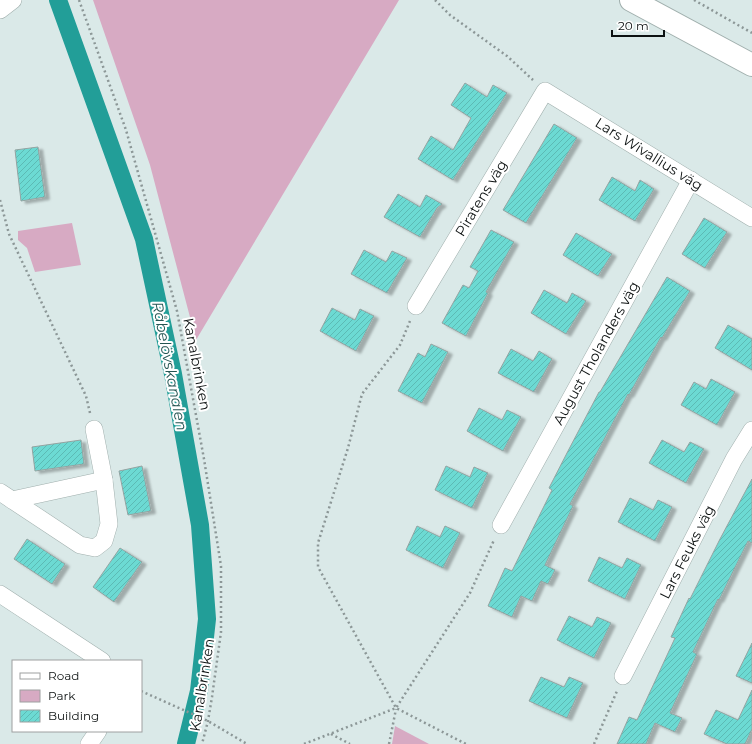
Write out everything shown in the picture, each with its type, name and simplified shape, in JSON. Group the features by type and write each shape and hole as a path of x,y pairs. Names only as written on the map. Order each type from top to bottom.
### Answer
{"street":[{"path":"0,10 14,0"},
{"path":"631,0 752,65"},
{"name":"Lars Wivallius väg","path":"545,91 752,218"},
{"name":"Piratens väg","path":"416,306 545,91"},
{"name":"August Tholanders väg","path":"501,525 691,180"},
{"path":"6,496 80,546 95,548 104,541 109,524 104,480 94,429"},
{"name":"Lars Feuks väg","path":"623,676 734,459 752,430"},
{"path":"6,496 104,480"},
{"path":"0,594 100,660"},
{"path":"89,744 97,732"}],"path":[{"name":"Kanalbrinken","path":"79,0 126,130 177,311 204,459 221,566 220,632 208,721 202,744"},
{"path":"435,0 450,15 507,56 545,91"},
{"path":"694,0 752,33"},
{"path":"0,200 9,234 86,396 94,429"},
{"path":"416,306 400,346 362,394 348,448 318,543 318,567 396,708 466,744"},
{"path":"389,744 396,708 470,593 501,525"},
{"path":"594,744 623,676"},
{"path":"142,691 208,721 247,744"},
{"path":"304,744 396,708"},
{"path":"331,733 350,744"}],"green space":[{"path":"93,0 399,0 196,340 150,165"},
{"path":"72,223 81,265 35,272 27,248 18,240 18,231"},
{"path":"395,726 429,744 392,744"}],"building":[{"path":"465,83 487,97 493,85 507,93 453,180 418,159 431,136 453,150 471,118 451,105"},
{"path":"554,124 577,138 526,223 503,210"},
{"path":"38,147 45,197 21,201 15,150"},
{"path":"612,177 635,191 640,180 654,189 635,221 599,200"},
{"path":"398,194 420,207 426,195 442,204 437,208 420,237 384,217"},
{"path":"704,218 727,232 705,268 682,254"},
{"path":"491,230 514,242 486,292 488,293 466,336 442,323 463,285 469,288 478,271 470,267"},
{"path":"576,233 612,254 598,276 563,255"},
{"path":"364,250 386,262 392,251 407,258 387,293 351,274"},
{"path":"667,277 690,291 662,338 661,337 629,395 628,394 570,504 573,506 545,565 555,570 548,584 541,581 532,601 521,596 512,617 488,606 505,568 512,571 552,490 549,488 599,392"},
{"path":"544,290 567,303 572,293 586,301 566,334 531,313"},
{"path":"332,308 355,320 360,309 374,316 356,351 320,331"},
{"path":"728,325 752,339 752,370 715,348"},
{"path":"431,344 448,352 422,403 398,391 418,353 425,357"},
{"path":"511,349 533,361 539,351 552,359 534,392 498,373"},
{"path":"711,379 735,392 717,425 681,405 694,382 706,389"},
{"path":"479,408 502,420 507,410 521,417 503,451 467,431"},
{"path":"81,440 84,464 35,471 32,447"},
{"path":"662,440 684,452 690,442 704,449 686,483 649,463"},
{"path":"142,466 151,511 128,515 119,471"},
{"path":"446,466 470,477 474,467 488,473 472,508 435,490"},
{"path":"752,479 752,543 748,541 693,652 697,654 670,713 682,718 675,732 655,723 646,744 617,744 629,717 637,720 675,638 671,637 689,598 690,599"},
{"path":"630,498 653,510 658,500 672,507 655,541 618,522"},
{"path":"417,526 440,537 445,526 460,533 443,568 406,550"},
{"path":"27,539 65,564 52,584 14,559"},
{"path":"120,548 142,562 114,602 93,587"},
{"path":"599,557 622,568 627,558 641,565 625,599 588,581"},
{"path":"569,616 592,627 597,617 611,623 594,658 557,640"},
{"path":"752,643 752,683 736,676"},
{"path":"541,677 564,687 569,677 583,683 567,718 529,701"},
{"path":"752,690 752,729 745,744 727,744 704,734 716,710 738,720"}],"waterway":[{"name":"Råbelövskanalen","path":"58,0 144,239 173,374 200,525 207,619 199,691 186,744"}]}
